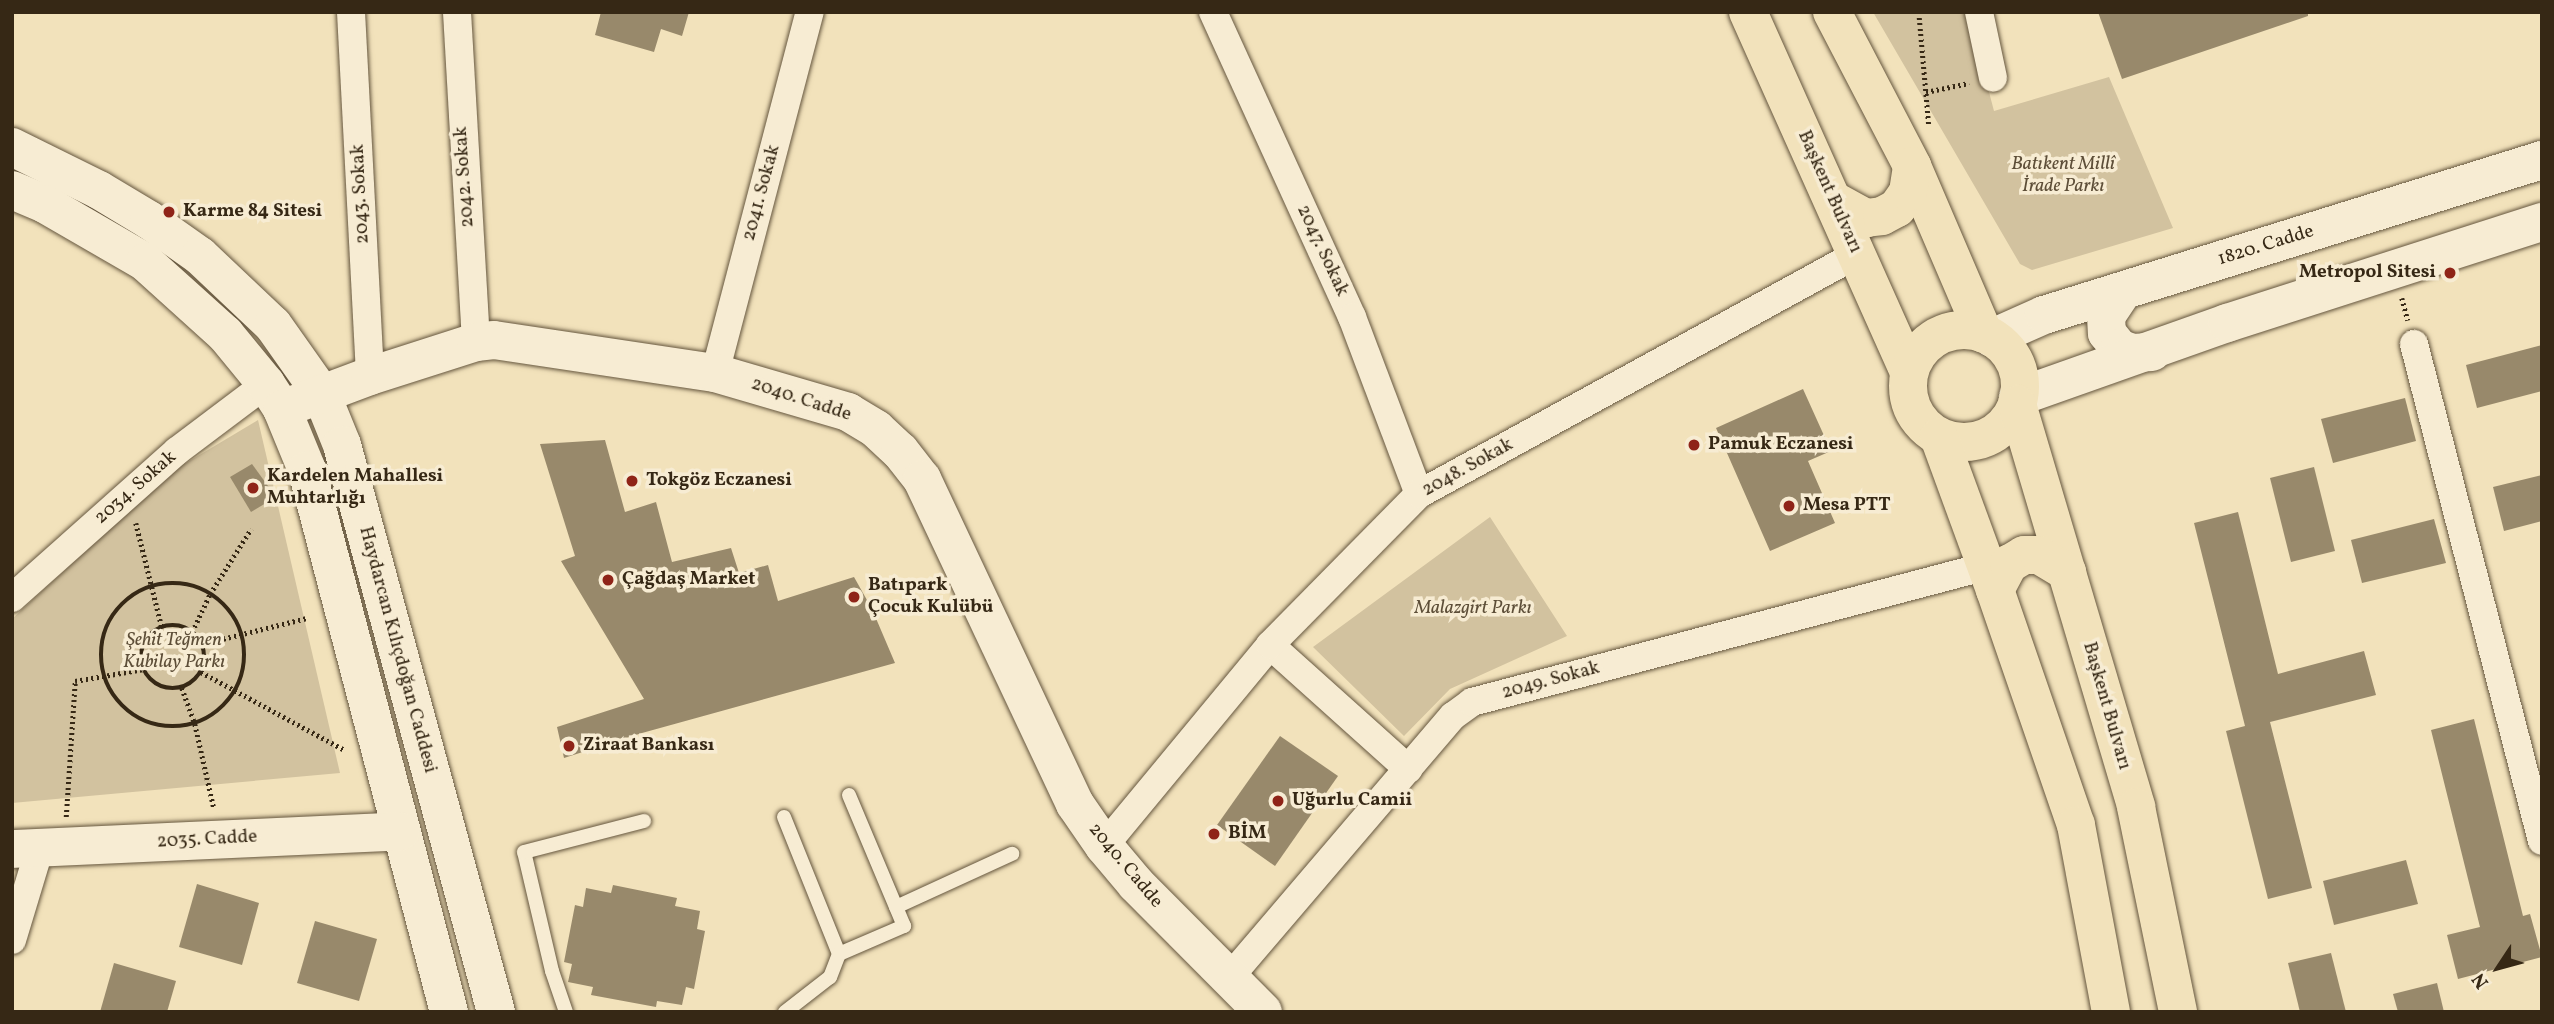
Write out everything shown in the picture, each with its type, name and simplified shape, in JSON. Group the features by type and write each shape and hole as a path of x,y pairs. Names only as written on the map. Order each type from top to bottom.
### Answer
{"main road":[{"name":"Başkent Bulvarı","path":"1748,12 1909,372"},
{"path":"1832,12 1912,166 1988,336"},
{"name":"Haydarcan Kılıçdoğan Caddesi","path":"12,147 99,190 149,220 200,256 273,325 321,393 342,445 496,1012"},
{"name":"1820. Cadde","path":"1988,336 2045,315 2542,160"},
{"path":"1833,200 1866,218 1882,216 1897,208 1908,192 1912,166"},
{"path":"12,190 46,204 145,262 225,334 274,397 307,470 449,1012"},
{"path":"2018,401 2227,323 2542,222"},
{"path":"2123,291 2106,316 2107,333 2119,348 2132,353 2152,352"},
{"path":"1959,330 1988,336 2007,350 2016,366 2020,385 2018,401 2009,421 1985,438 1957,442 1939,437 1923,426 1912,410 1907,391 1909,372 1916,356 1927,343 1942,334 1959,330"},
{"name":"2040. Cadde","path":"274,397 321,393 476,342 513,342 715,373 848,412 876,429 900,451 922,479 1075,804 1104,846 1136,884 1263,1012"},
{"name":"Başkent Bulvarı","path":"2018,401 2136,807 2178,1012"},
{"path":"1939,437 2076,825 2110,1012"},
{"path":"1991,578 2024,555 2039,555 2067,572"},
{"name":"2035. Cadde","path":"38,847 401,831"}],"street":[{"name":"2043. Sokak","path":"351,12 370,376"},
{"name":"2042. Sokak","path":"457,12 476,342"},
{"name":"2041. Sokak","path":"715,373 810,12"},
{"name":"2047. Sokak","path":"1213,12 1352,317 1419,494"},
{"path":"1979,12 1993,78"},
{"name":"2048. Sokak","path":"1104,846 1270,645 1419,494 1857,254"},
{"path":"2414,344 2542,841"},
{"name":"2034. Sokak","path":"12,598 177,451 274,397"},
{"name":"2049. Sokak","path":"1229,978 1453,716 1472,702 1991,578"},
{"path":"1270,645 1408,769"},
{"path":"12,940 38,847"}],"lane":[{"path":"839,954 904,926 849,795"},
{"path":"784,817 839,954 830,977 785,1012"},
{"path":"566,1012 552,971 524,852 644,821"},
{"path":"896,906 1012,854"}],"path":[{"path":"1919,12 1929,131"},
{"path":"1926,92 1993,78"},
{"path":"2394,268 2414,344"},
{"path":"129,495 154,586 162,627"},
{"path":"192,632 210,594 251,529"},
{"path":"181,583 210,594 235,618 242,635 245,660 236,690 214,715 195,724 174,728 153,724 134,716 118,701 105,678 101,662 102,641 110,621 122,604 139,591 154,586 181,583"},
{"path":"202,644 307,618"},
{"path":"173,626 192,632 202,644 205,658 201,671 192,684 183,688 161,687 152,681 144,669 142,651 146,641 162,627 173,626"},
{"path":"38,847 75,681 105,678 144,669"},
{"path":"201,671 343,749"},
{"path":"183,688 195,724 222,839"}],"green space":[{"name":"Batıkent Millî İrade Parkı","path":"1873,12 1968,12 1994,111 2109,77 2173,228 2032,270 2020,264"},
{"name":"Şehit Teğmen Kubilay Parkı","path":"258,420 340,773 12,803 12,619 171,472"},
{"name":"Malazgirt Parkı","path":"1490,517 1567,636 1450,689 1404,736 1313,647"}],"building":[{"path":"601,12 689,12 682,36 661,29 654,52 595,35"},
{"path":"2098,12 2308,12 2308,16 2122,79"},
{"path":"2542,345 2542,391 2477,408 2466,365"},
{"path":"1803,389 1831,451 1808,461 1835,523 1770,551 1716,428"},
{"path":"2405,398 2416,441 2333,463 2321,419"},
{"path":"605,440 625,512 656,502 672,562 731,548 739,573 768,565 778,601 854,577 872,609 895,663 642,733 564,758 557,727 644,699 561,561 575,556 540,444"},
{"name":"Kardelen Mahallesi Muhtarlığı","path":"252,464 276,497 251,512 230,477"},
{"path":"2314,467 2335,551 2291,562 2270,478"},
{"path":"2542,475 2542,521 2504,531 2493,487"},
{"path":"2238,512 2278,674 2364,651 2376,695 2270,722 2312,888 2268,899 2226,731 2245,726 2194,523"},
{"path":"2434,519 2446,563 2362,583 2351,540"},
{"path":"2474,719 2523,916 2530,914 2542,957 2458,979 2447,935 2480,927 2431,730"},
{"name":"Uğurlu Camii","path":"1280,736 1338,776 1275,866 1217,825"},
{"path":"2406,860 2418,904 2334,925 2323,881"},
{"path":"197,884 259,903 242,965 179,947"},
{"path":"613,885 677,898 675,906 700,911 697,929 705,931 694,989 686,987 682,1005 657,1001 656,1007 591,995 593,987 568,982 572,964 564,962 575,905 583,907 586,888 611,893"},
{"path":"315,921 377,939 359,1001 297,983"},
{"path":"2331,953 2346,1012 2300,1012 2288,963"},
{"path":"114,963 176,981 167,1012 100,1012"},
{"path":"2437,983 2444,1012 2398,1012 2393,994"}],"place":[{"name":"Karme 84 Sitesi","path":"169,212"},
{"name":"Metropol Sitesi","path":"2450,273"},
{"name":"Pamuk Eczanesi","path":"1694,445"},
{"name":"Tokgöz Eczanesi","path":"632,481"},
{"name":"Kardelen Mahallesi Muhtarlığı","path":"253,488"},
{"name":"Mesa PTT","path":"1789,506"},
{"name":"Çağdaş Market","path":"608,580"},
{"name":"Batıpark Çocuk Kulübü","path":"854,597"},
{"name":"Ziraat Bankası","path":"569,746"},
{"name":"Uğurlu Camii","path":"1278,801"},
{"name":"BİM","path":"1214,834"}]}
